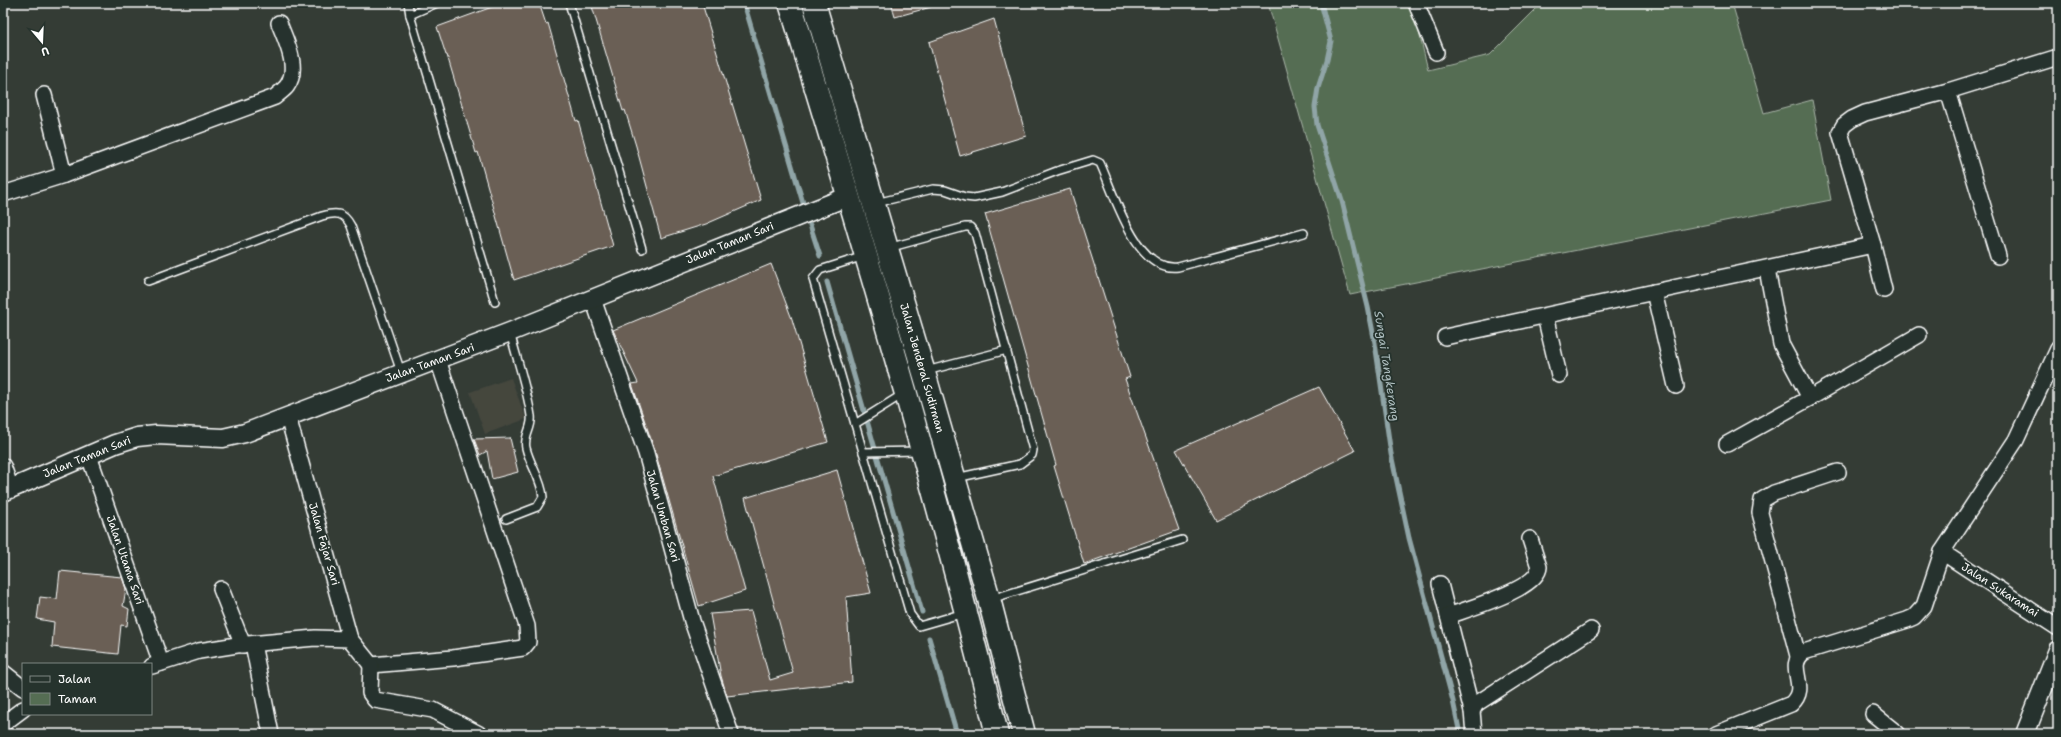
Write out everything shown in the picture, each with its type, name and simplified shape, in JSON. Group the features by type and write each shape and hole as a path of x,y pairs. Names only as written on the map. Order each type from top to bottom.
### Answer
{"main road":[{"name":"Jalan Jenderal Sudirman","path":"790,3 849,196 922,451 967,612 997,734"},
{"name":"Jalan Jenderal Sudirman","path":"814,3 924,372 989,599 1024,734"}],"street":[{"path":"1416,3 1436,52"},
{"path":"3,194 64,175 275,97 287,86 292,74 289,51 279,23"},
{"path":"1884,290 1873,245 1840,132 1844,125 1852,119 1865,113 1948,91 2058,57"},
{"path":"1948,91 1998,256"},
{"path":"44,95 64,175"},
{"name":"Jalan Taman Sari","path":"7,490 137,437 156,436 223,438 245,433 510,332 849,196"},
{"path":"1445,337 1873,245"},
{"path":"1767,268 1781,344 1810,398"},
{"path":"1654,292 1676,386"},
{"name":"Jalan Umban Sari","path":"593,299 646,453 692,621 730,734"},
{"path":"1545,316 1559,375"},
{"path":"1727,444 1919,335"},
{"path":"1798,656 1812,649 1914,616 1924,606 1942,552 2016,440 2058,349"},
{"path":"438,360 527,626 528,642 523,648 453,658 371,665 370,693 375,700 433,710 479,734"},
{"name":"Jalan Fajar Sari","path":"288,417 350,639 371,665"},
{"name":"Jalan Utama Sari","path":"89,456 156,665"},
{"path":"3,466 7,490"},
{"path":"1716,734 1791,704 1795,700 1800,688 1795,664 1798,656 1765,534 1760,506 1762,500 1774,493 1838,472"},
{"path":"1448,616 1512,592 1535,577 1540,567 1530,539"},
{"name":"Jalan Sukaramai","path":"1942,552 2058,628"},
{"path":"1440,584 1472,711 1474,734"},
{"path":"221,588 248,644 270,734"},
{"path":"1472,711 1476,704 1591,630"},
{"path":"156,665 199,651 248,644 315,638 350,639"},
{"path":"2025,734 2058,650"},
{"path":"3,672 22,687"},
{"path":"3,724 22,710"},
{"path":"1873,714 1898,734"}],"lane":[{"path":"408,3 410,15 496,302"},
{"path":"410,15 437,3"},
{"path":"569,3 642,249"},
{"path":"873,203 933,189 945,190 965,197 974,198 1002,192 1057,171 1093,160 1100,163 1122,217 1136,240 1152,258 1164,267 1178,267 1304,233"},
{"path":"148,281 322,216 333,213 341,214 347,219 351,226 402,373"},
{"path":"887,248 965,226 973,229 1033,450 1032,455 1020,464 954,479"},
{"path":"866,256 820,270 813,279 858,422 913,619 919,626 923,626 967,612"},
{"path":"506,519 537,507 543,497 541,485 526,448 525,440 529,432 531,417 510,332"},
{"path":"924,372 1007,350"},
{"path":"858,422 905,393"},
{"path":"866,452 922,451"},
{"path":"989,599 1182,540"}],"shaded area":[{"path":"511,378 526,419 485,434 470,392"}],"green space":[{"path":"1268,3 1412,3 1428,70 1490,55 1542,3 1732,3 1764,113 1812,100 1831,200 1350,295"}],"building":[{"path":"503,3 539,3 546,24 548,23 576,121 578,120 613,246 514,280 478,152 476,153 447,55 437,27"},
{"path":"591,3 702,3 761,200 706,224 661,238 636,146 625,110 623,111"},
{"path":"891,3 930,3 931,7 895,17"},
{"path":"994,19 1026,136 960,156 929,42"},
{"path":"1070,189 1130,377 1125,379 1179,530 1084,564 1054,466 1056,465 985,214"},
{"path":"771,264 792,319 828,442 713,476 745,591 699,606 655,451 632,384 638,383 613,330"},
{"path":"1319,387 1355,451 1216,520 1176,450"},
{"path":"510,438 518,472 492,479 487,451 480,455 474,439"},
{"path":"837,470 871,593 846,597 852,682 727,696 721,676 710,614 751,611 770,680 793,673 745,498"},
{"path":"60,571 122,577 126,589 123,606 129,609 127,626 121,625 118,654 52,647 54,622 37,619 40,597 57,599"}],"waterway":[{"path":"744,3 803,203"},
{"name":"Sungai Tangkerang","path":"1321,3 1331,41 1327,60 1318,88 1315,107 1317,125 1342,201 1368,307 1375,343 1391,454 1409,538 1453,701 1460,734"},
{"path":"810,225 820,256"},
{"path":"827,282 922,612"},
{"path":"929,638 957,734"}]}
